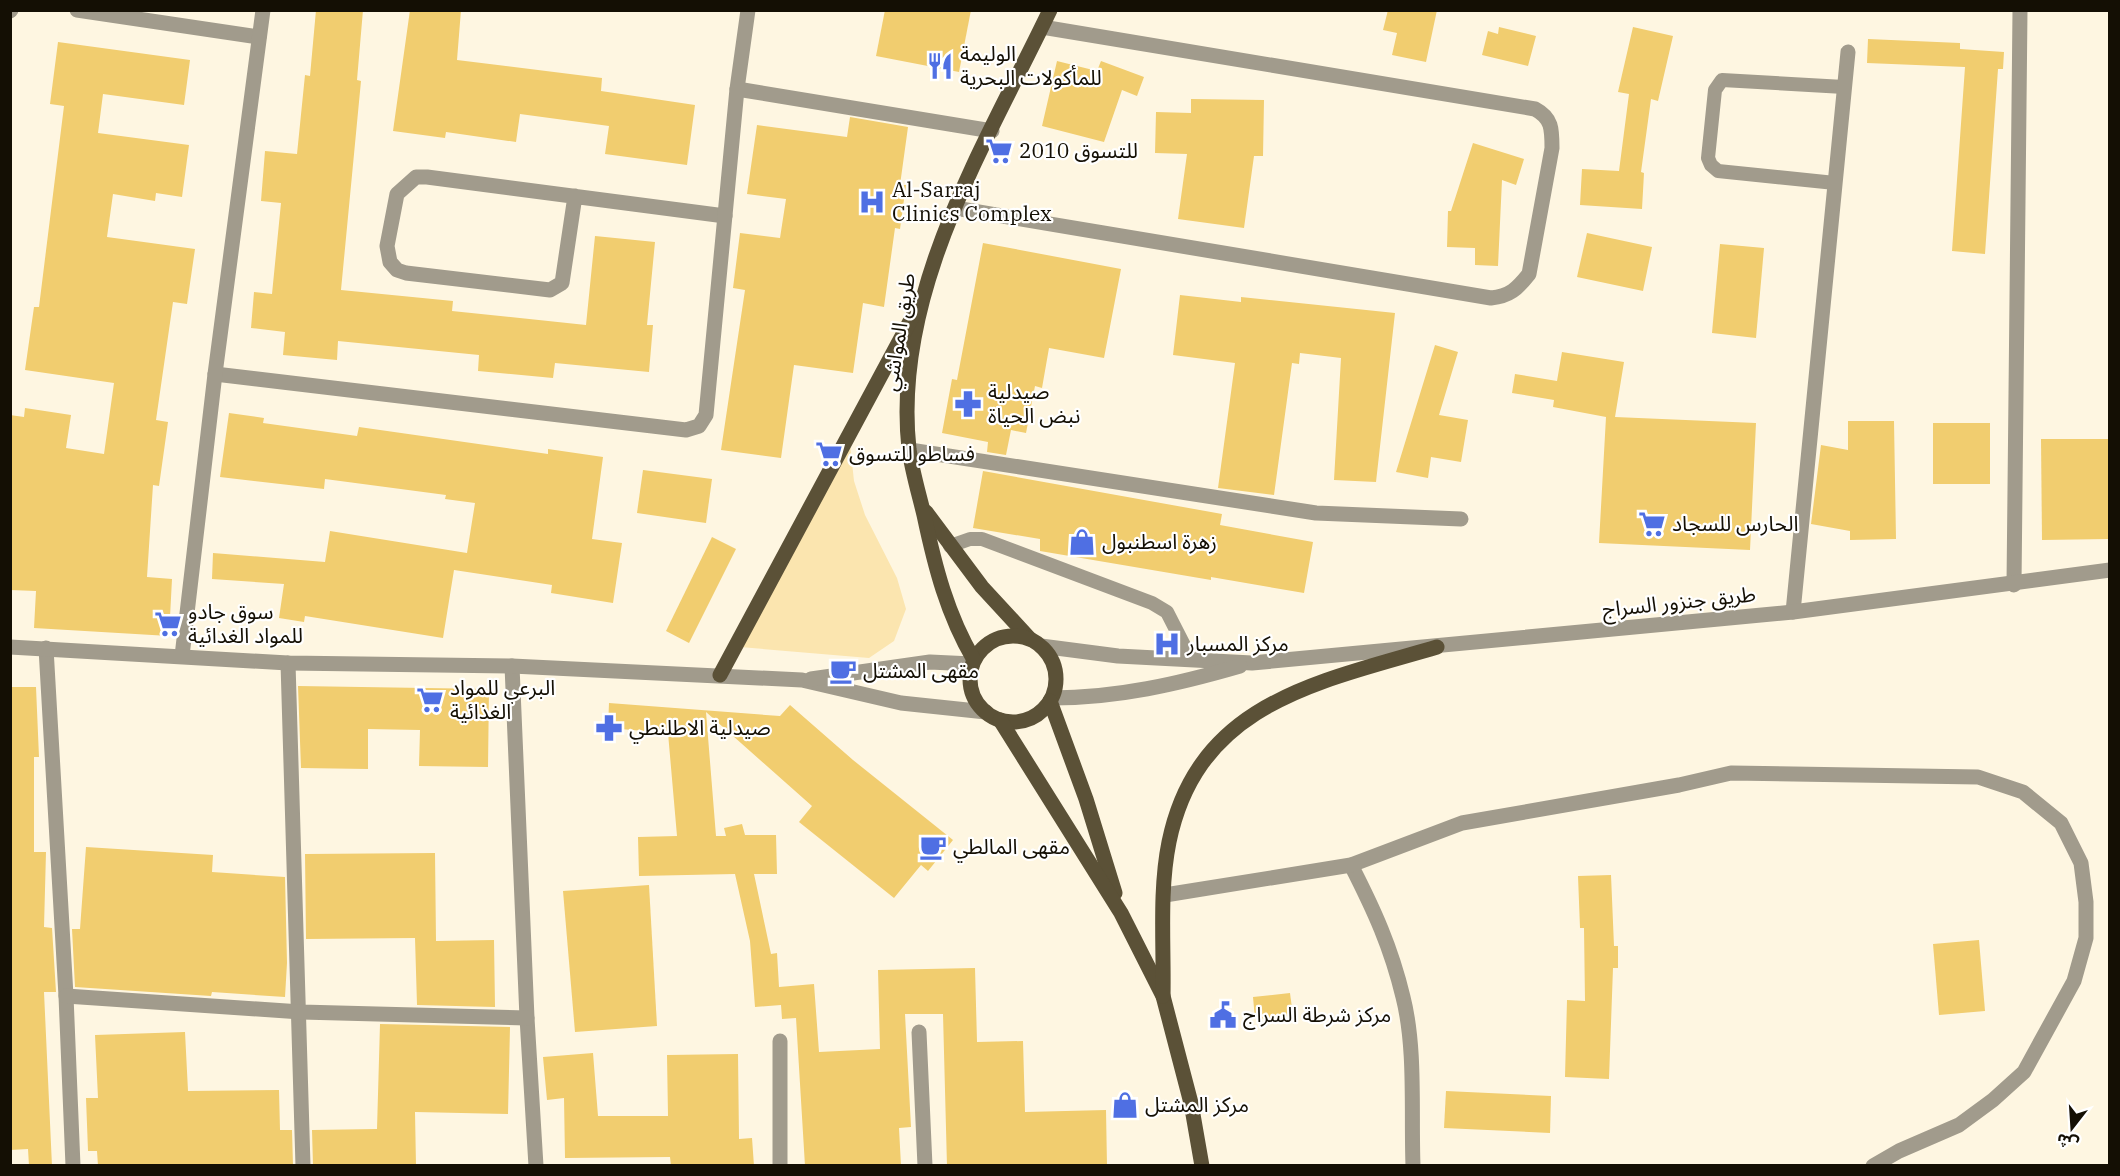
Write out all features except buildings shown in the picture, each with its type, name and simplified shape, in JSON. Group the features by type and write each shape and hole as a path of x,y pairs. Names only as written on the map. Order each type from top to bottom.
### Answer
{"main road":[{"name":"طريق المواشي","path":"973,662 942,592 909,450 910,370 921,302 936,251 1050,10"},
{"path":"720,675 921,302"},
{"name":"طريق المواشي","path":"921,505 982,587 1035,642"},
{"path":"1009,636 1035,642 1054,664 1055,687 1051,699 1034,717 1012,722 1000,720 986,712 973,696 970,685 973,662 980,651 998,638 1009,636"},
{"path":"1163,996 1168,844 1177,811 1195,772 1224,735 1266,705 1373,666 1437,647"},
{"path":"1051,699 1086,799 1121,913"},
{"path":"1000,720 1121,913 1163,996 1191,1103 1202,1166"}],"street":[{"path":"77,10 260,37"},
{"path":"182,656 215,374 262,10"},
{"path":"215,374 686,430 699,426 706,415 737,89 748,10"},
{"path":"2014,585 2020,10"},
{"path":"955,208 1491,298 1506,297 1528,274 1552,148 1552,128 1545,115 1534,109 1042,27"},
{"path":"1793,612 1848,52"},
{"path":"737,89 992,131"},
{"path":"576,196 566,269 562,283 550,290 406,273 397,270 390,262 387,246 397,194 416,177 576,196 725,216"},
{"path":"909,450 1316,513 1461,519"},
{"name":"طريق جنزور السراج","path":"1035,642 1118,656 1252,663 1793,612 2014,585 2109,570"},
{"path":"10,647 288,663 512,666 802,680 901,703 986,712"},
{"path":"46,648 66,996 73,1166"},
{"path":"802,680 930,662 973,662"},
{"path":"288,663 301,1012 303,1166"},
{"name":"طريق جنزور السراج","path":"1051,699 1089,698 1173,685 1252,663"},
{"path":"512,666 527,1018 536,1166"},
{"path":"1165,895 1351,865 1462,823 1678,785 1731,773 1978,777 2023,792 2061,823 2081,863 2086,902 2086,938 2074,981 2049,1031 2024,1072 1959,1125 1899,1151 1873,1166"},
{"path":"1351,865 1382,925 1404,999 1409,1053 1413,1166"},
{"path":"66,996 301,1012 527,1018"},
{"path":"919,1032 926,1166"},
{"path":"780,1041 780,1166"}],"lane":[{"path":"1835,183 1718,171 1711,165 1708,158 1715,90 1722,80 1844,87"},
{"path":"950,546 970,539 982,539 1152,603 1167,612 1191,659"}],"shaded area":[{"path":"850,444 854,481 865,515 897,578 906,609 894,641 869,658 740,647"}],"place":[{"name":"الوليمة للمأكولات البحرية","path":"940,66"},
{"name":"2010 للتسوق","path":"999,151"},
{"name":"Al-Sarraj Clinics Complex","path":"872,202"},
{"name":"صيدلية نبض الحياة","path":"968,404"},
{"name":"فساطو للتسوق","path":"829,454"},
{"name":"الحارس للسجاد","path":"1652,524"},
{"name":"زهرة اسطنبول","path":"1082,542"},
{"name":"سوق جادو للمواد الغدائية","path":"168,624"},
{"name":"مركز المسبار","path":"1167,644"},
{"name":"مقهى المشتل","path":"843,671"},
{"name":"البرعي للمواد الغذائية","path":"430,700"},
{"name":"صيدلية الاطلنطي","path":"609,728"},
{"name":"مقهى المالطي","path":"933,847"},
{"name":"مركز شرطة السراج","path":"1223,1015"},
{"name":"مركز المشتل","path":"1125,1105"}]}
